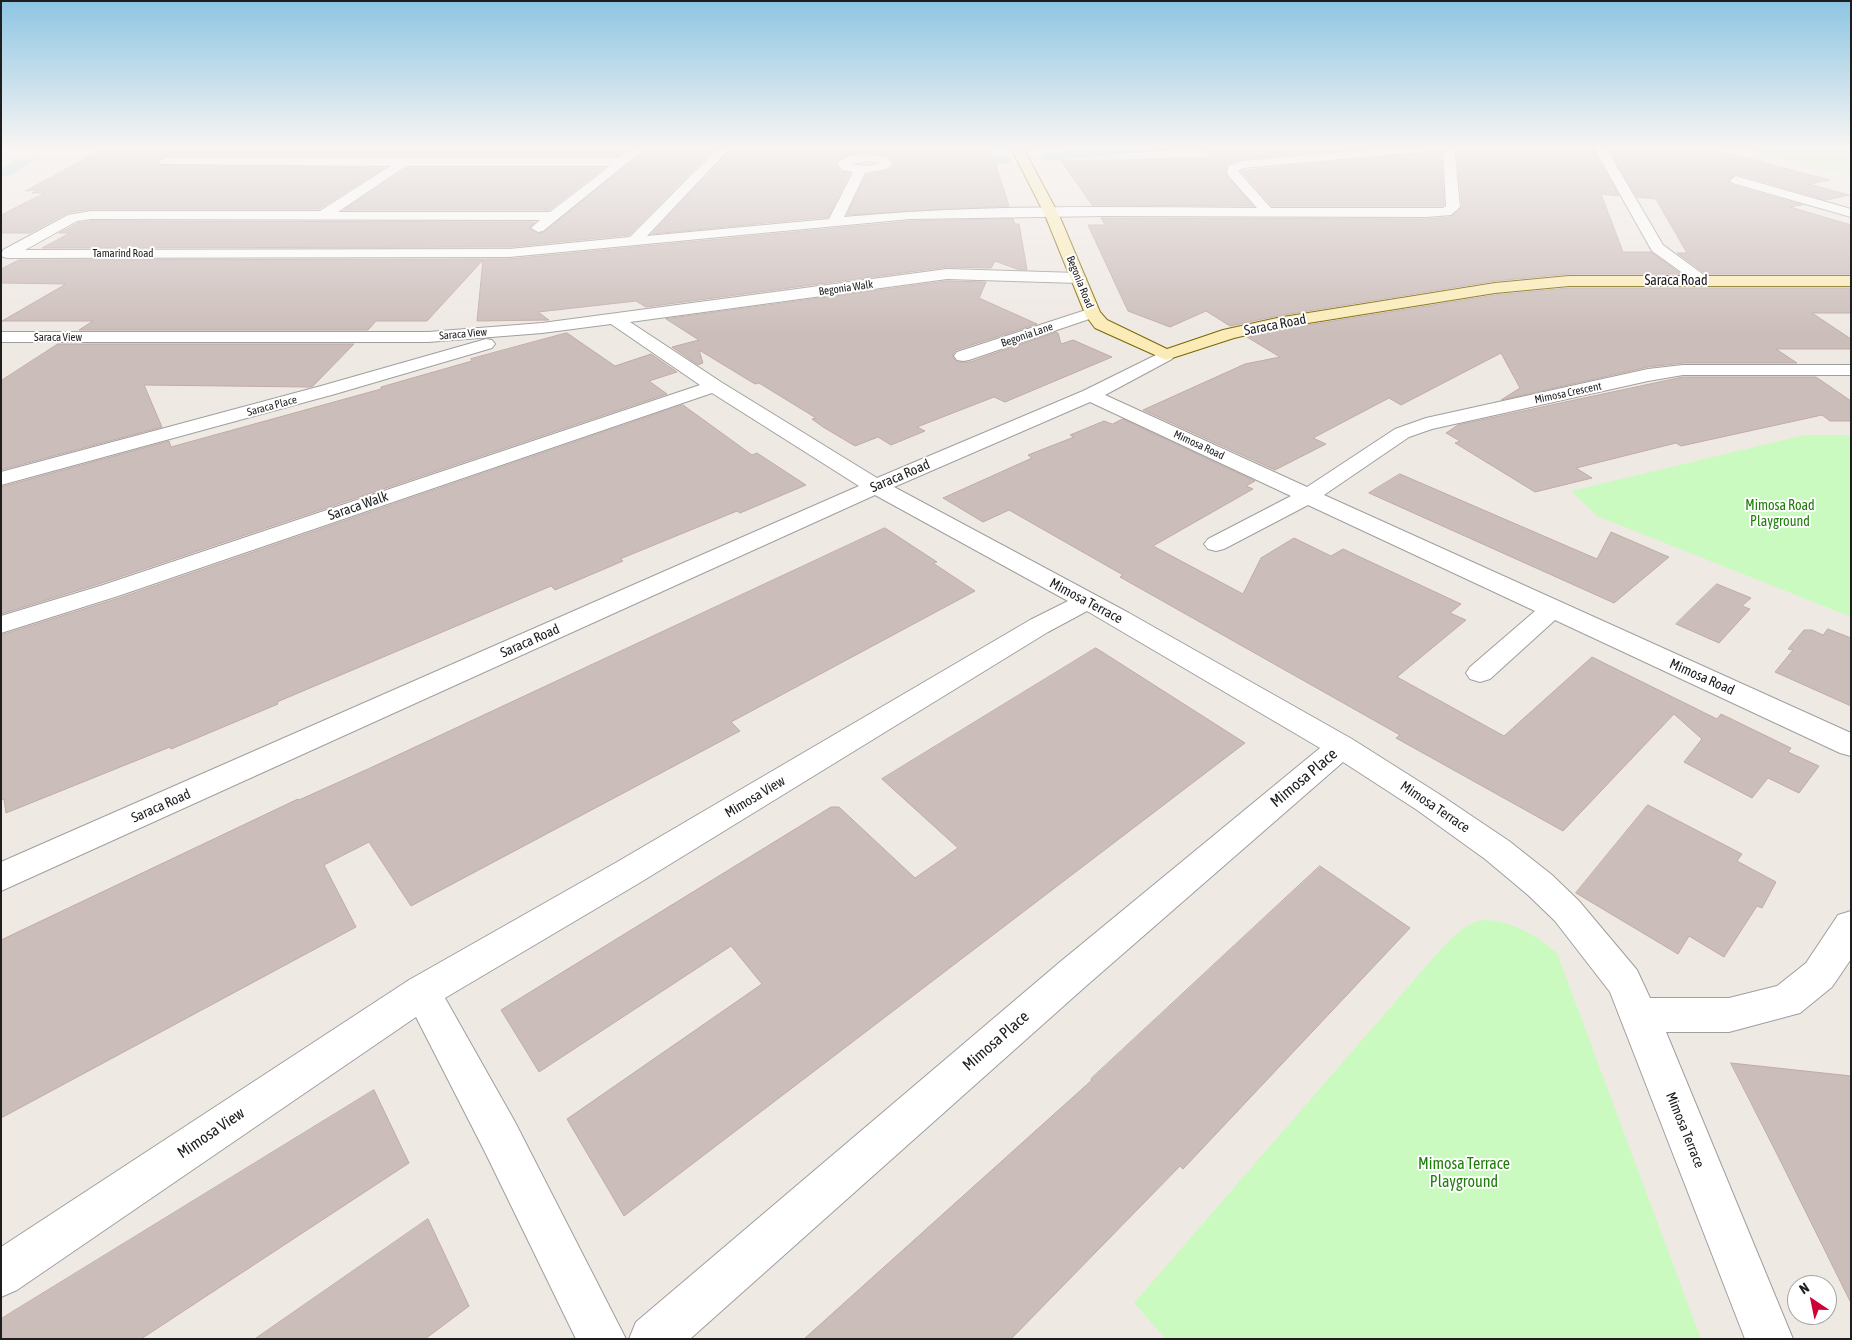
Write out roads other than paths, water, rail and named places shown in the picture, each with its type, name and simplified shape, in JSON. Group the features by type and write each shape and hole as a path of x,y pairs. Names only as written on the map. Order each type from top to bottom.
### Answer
{"street":[{"path":"325,214 333,209"},
{"path":"509,253 562,209"},
{"path":"633,242 665,209"},
{"path":"834,223 841,209"},
{"name":"Begonia Road","path":"1048,209 1092,313 1101,324 1166,355"},
{"path":"1263,209 1268,214"},
{"path":"509,253 910,215 1050,212 1426,213 1446,212 1451,209"},
{"path":"1635,209 1657,248 1703,281"},
{"path":"1835,209 1851,213"},
{"name":"Tamarind Road","path":"509,253 7,254 54,228 82,216 325,214 552,216"},
{"name":"Begonia Walk","path":"614,319 947,274 1078,278"},
{"name":"Saraca Road","path":"1,877 876,487 1090,394 1166,355 1229,334 1277,323 1495,288 1569,281 1851,281"},
{"name":"Begonia Lane","path":"963,356 1092,313"},
{"path":"614,319 714,386 876,487"},
{"name":"Saraca View","path":"4,345 34,338 428,337 542,328 614,319"},
{"name":"Saraca Place","path":"1,479 328,390 542,328"},
{"path":"428,337 435,343 437,351 432,360"},
{"name":"Mimosa Crescent","path":"1308,496 1402,433 1426,424 1648,375 1683,370 1851,370"},
{"name":"Saraca Walk","path":"1,625 109,591 714,386"},
{"name":"Mimosa Road","path":"1090,394 1552,609 1851,745"},
{"name":"Mimosa Terrace","path":"876,487 1087,601 1341,747 1482,839 1540,885 1567,911 1624,982 1769,1339"},
{"path":"1216,544 1308,496"},
{"name":"Mimosa View","path":"1,1274 422,992 629,872 1039,626 1087,601"},
{"path":"1480,672 1552,609"},
{"name":"Mimosa Place","path":"653,1339 1072,974 1341,747"},
{"path":"1,862 46,857"},
{"path":"1639,1015 1729,1016 1787,1001 1819,976 1851,926"},
{"path":"422,992 500,1137 602,1339"}],"park label":[{"name":"Mimosa Road Playground","path":"1780,514"},
{"name":"Mimosa Terrace Playground","path":"1464,1173"}]}
